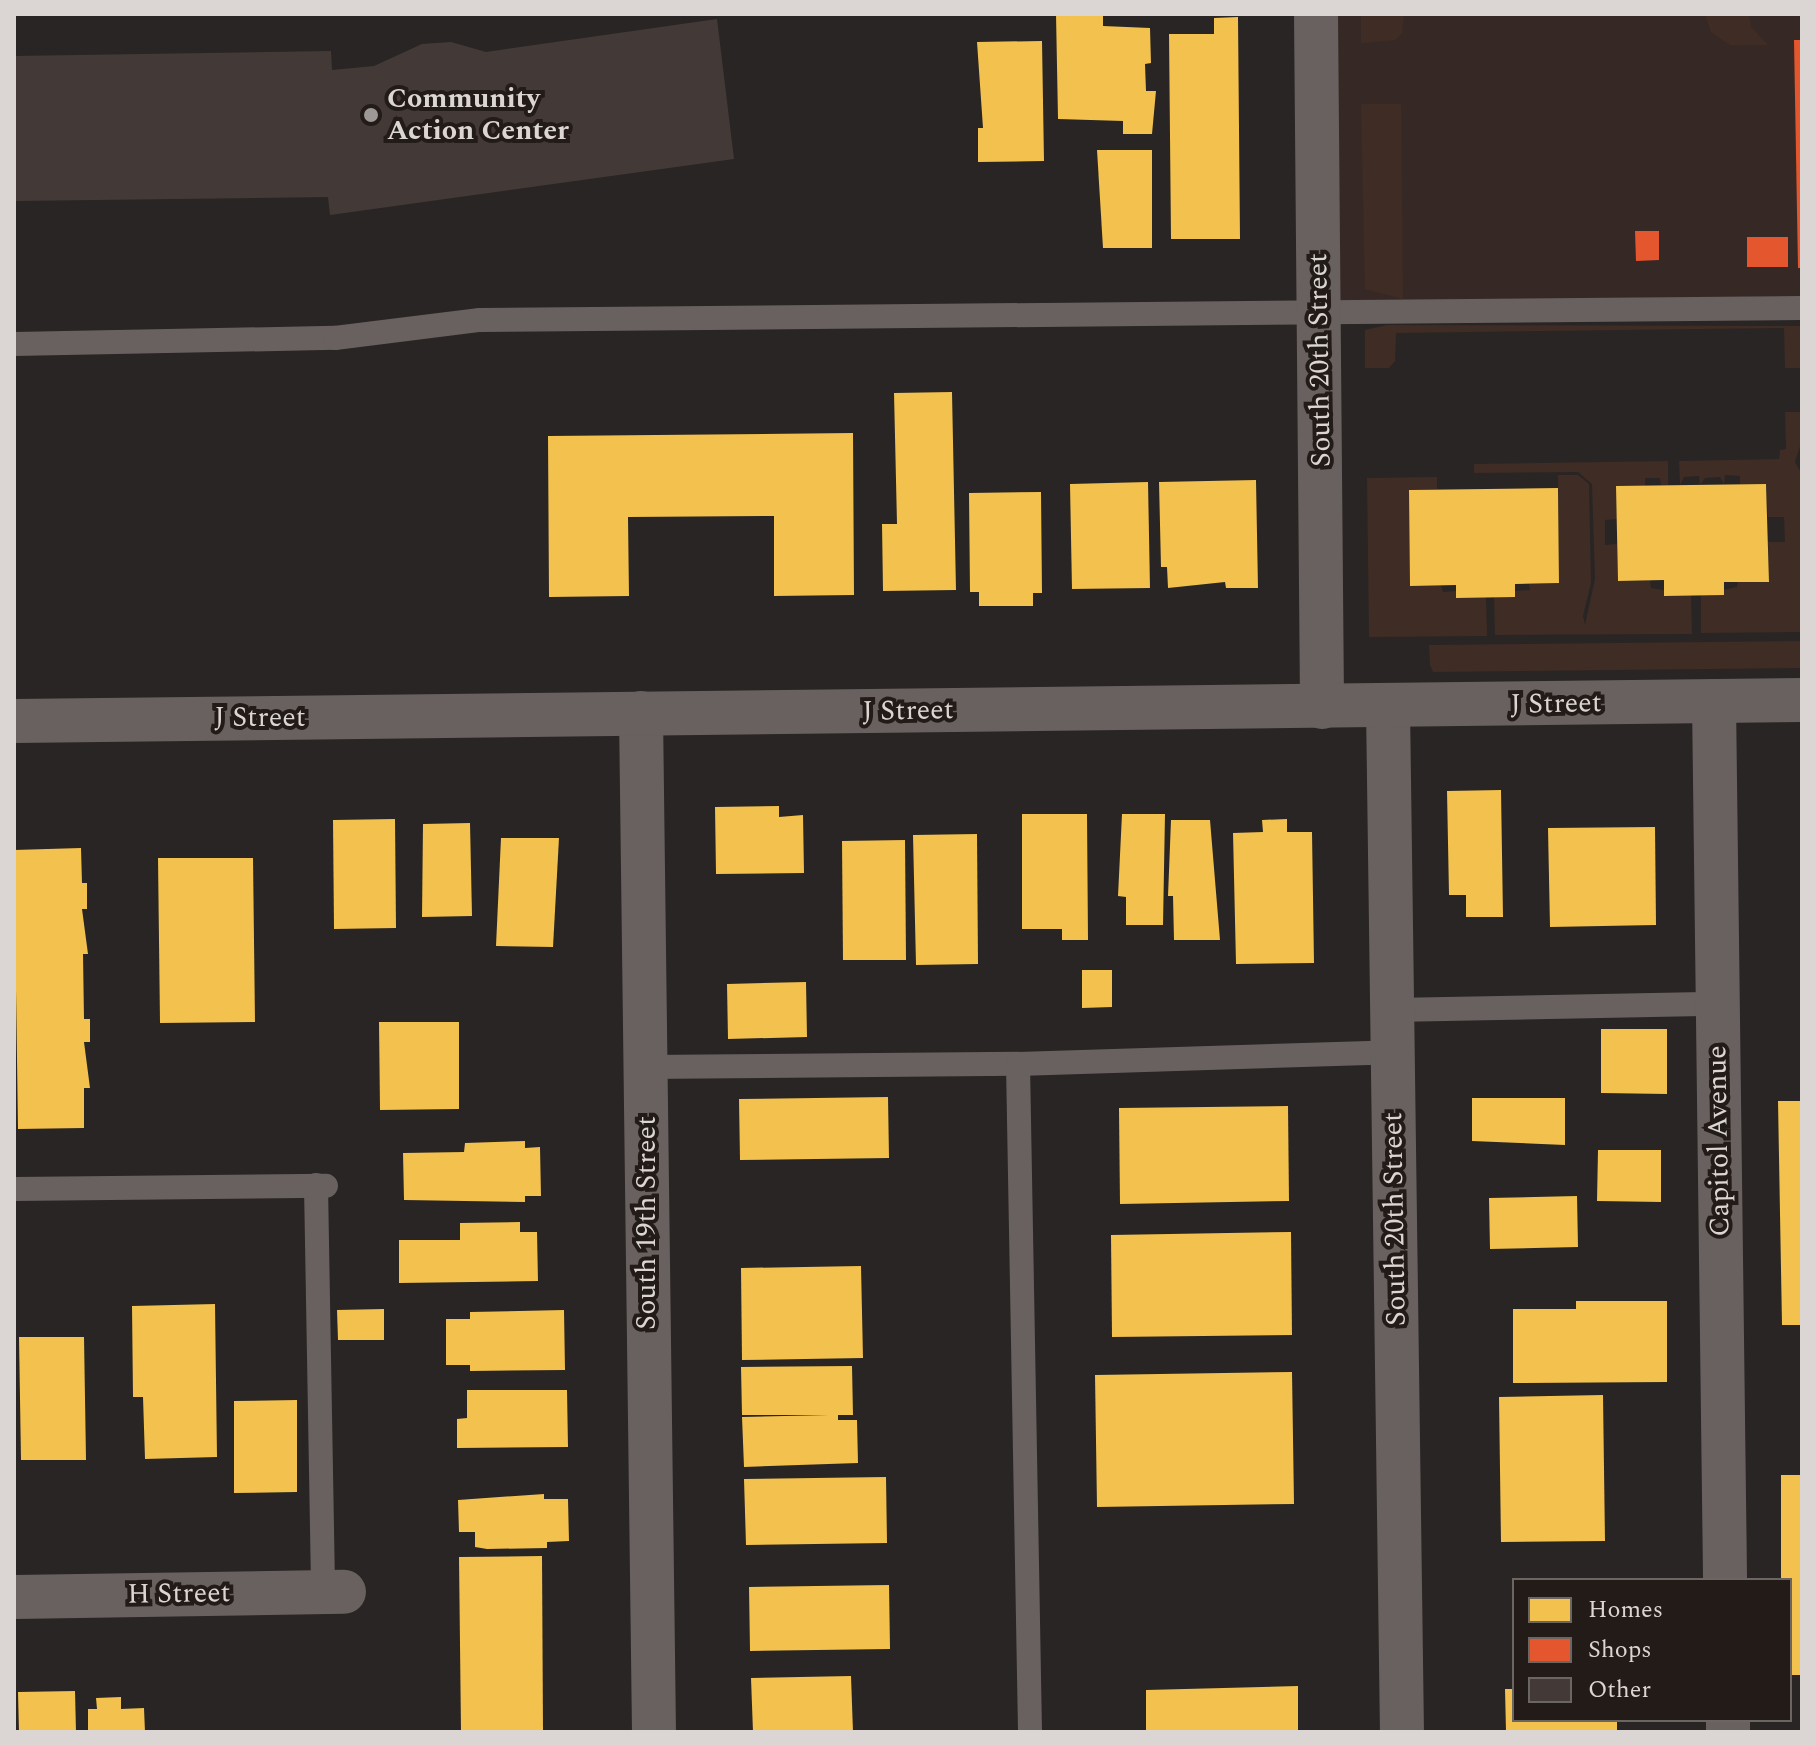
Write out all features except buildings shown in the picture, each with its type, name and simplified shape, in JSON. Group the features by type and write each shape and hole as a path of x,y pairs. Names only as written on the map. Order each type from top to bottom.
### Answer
{"street":[{"name":"South 20th Street","path":"1316,14 1322,707"},
{"name":"J Street","path":"14,721 1802,700"},
{"name":"Capitol Avenue","path":"1714,701 1725,1578"},
{"name":"South 20th Street","path":"1388,706 1402,1732"},
{"name":"South 19th Street","path":"641,713 654,1732"},
{"name":"H Street","path":"14,1597 334,1592"}],"lane":[{"path":"14,344 335,338 480,320 1802,308"},
{"path":"646,1067 1018,1064 1717,1004"},
{"path":"1018,1064 1030,1732"},
{"path":"14,1189 321,1186 334,1592"}],"shaded area":[{"path":"1316,14 1802,14 1802,308 1320,313"},
{"path":"1361,14 1404,14 1402,33 1395,40 1361,43"},
{"path":"1705,14 1749,14 1751,27 1768,45 1730,45 1711,32"},
{"path":"1361,104 1401,104 1403,299 1365,289"},
{"path":"1387,325 1802,326 1802,368 1785,368 1784,328 1396,333 1395,361 1389,368 1365,368 1365,330"},
{"path":"1785,412 1802,412 1802,440 1795,462 1802,474 1802,632 1701,633 1701,595 1737,587 1738,582 1769,581 1768,542 1785,542 1784,517 1768,517 1766,484 1740,484 1740,476 1725,475 1724,484 1720,477 1705,478 1700,485 1699,476 1684,477 1680,485 1679,461 1779,459 1780,450 1786,449"},
{"path":"1668,461 1668,485 1661,485 1660,478 1645,478 1645,486 1616,486 1617,519 1605,520 1605,545 1617,544 1618,581 1650,580 1651,588 1691,595 1692,634 1495,635 1494,597 1515,597 1515,591 1530,590 1529,584 1559,583 1558,475 1578,475 1589,484 1591,583 1583,616 1585,625 1595,579 1592,484 1578,472 1474,473 1474,464"},
{"path":"1437,477 1437,489 1409,490 1443,592 1456,591 1456,598 1486,597 1487,636 1369,637 1367,478"},
{"path":"1802,641 1802,668 1433,672 1429,645"}],"place":[{"name":"Community Action Center","path":"371,115"}]}
